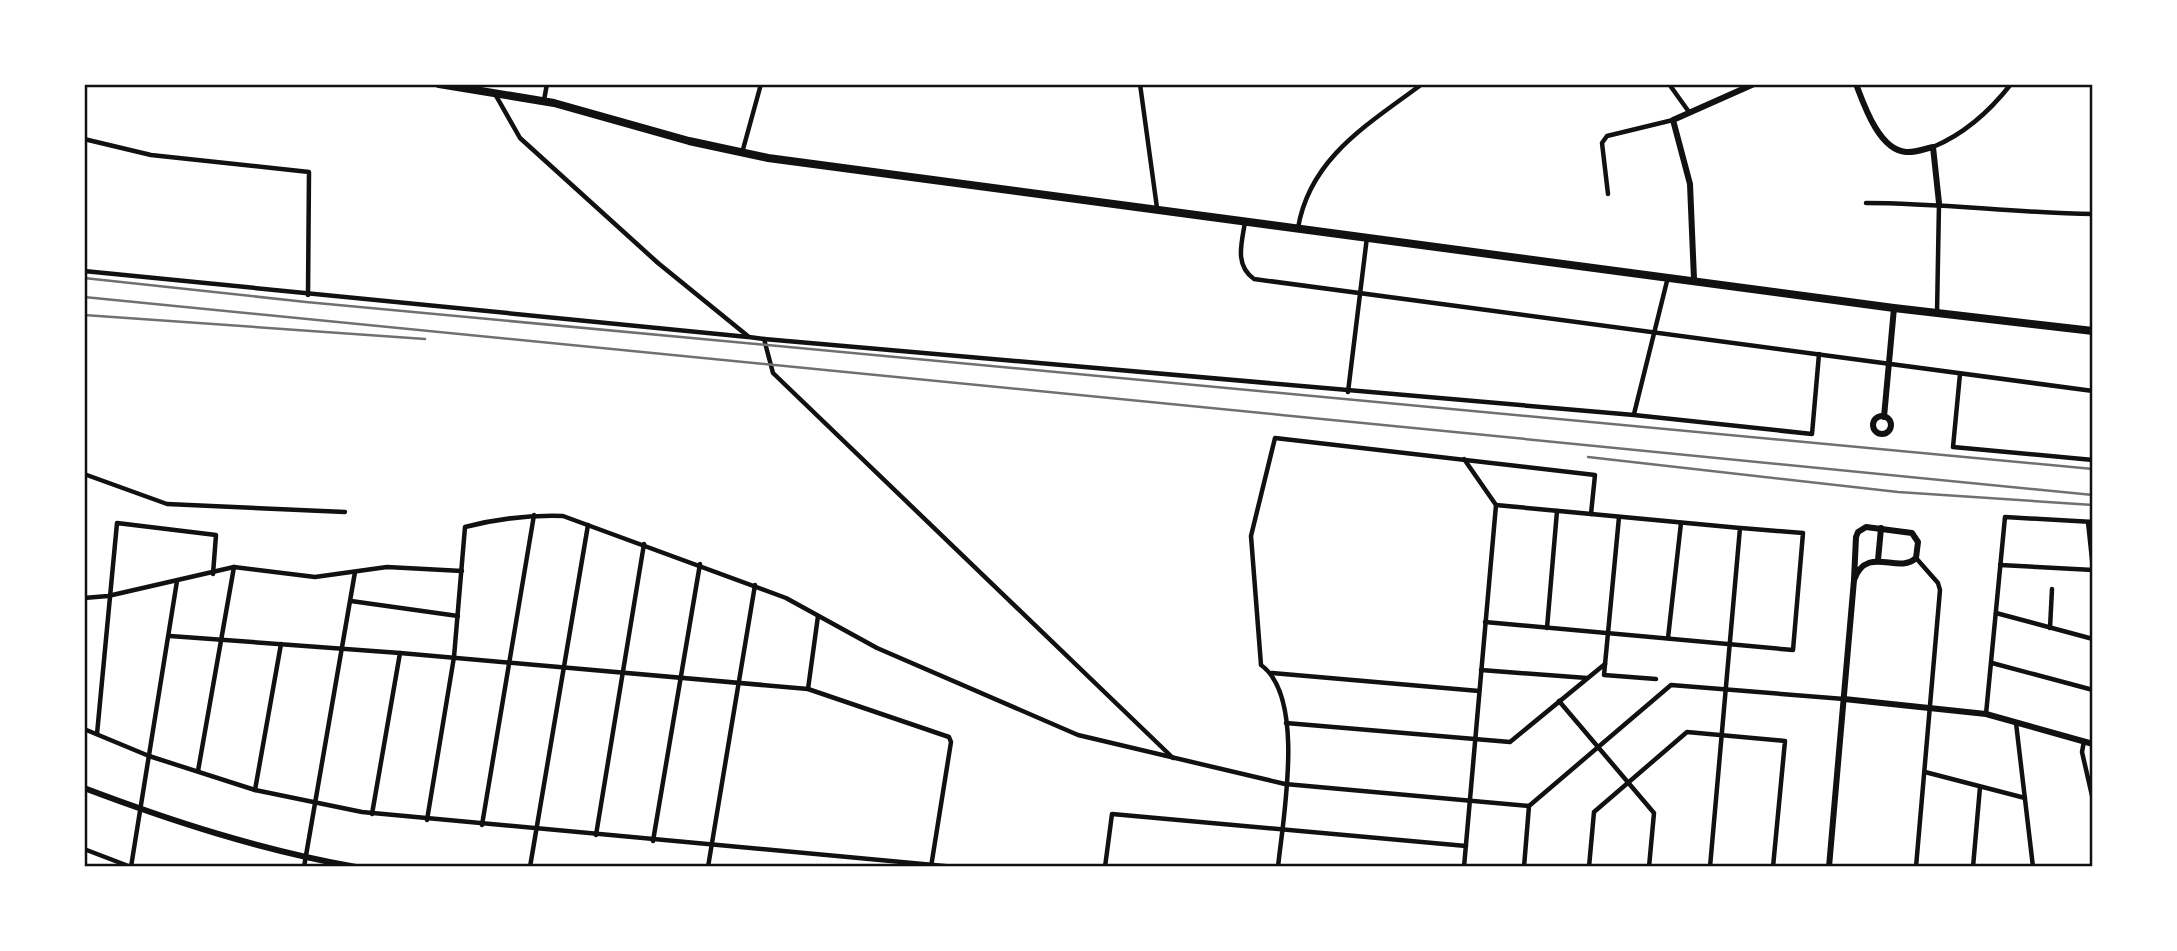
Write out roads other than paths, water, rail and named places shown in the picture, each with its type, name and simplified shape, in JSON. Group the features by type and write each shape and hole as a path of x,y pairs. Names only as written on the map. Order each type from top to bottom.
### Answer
{"highway":[{"path":"439,84 544,101 742,153 1694,279 1937,314 2093,331"}],"street":[{"path":"544,101 547,84"},
{"path":"742,153 761,84"},
{"path":"1140,84 1157,208"},
{"path":"1298,228 1301,212 1317,176 1339,147 1422,84"},
{"path":"1669,84 1689,112"},
{"path":"1608,194 1602,143 1606,136 1673,120 1754,84"},
{"path":"1856,84 1868,114 1889,144 1908,153 1947,141 1987,111 2011,84"},
{"path":"495,93 520,138 658,263 749,337"},
{"path":"1673,120 1690,184 1694,279"},
{"path":"84,139 151,155 309,172 307,295"},
{"path":"1933,147 1939,203 1937,314"},
{"path":"1866,202 1939,203 1974,210 2093,214"},
{"path":"1245,220 1240,259 1247,275 1254,279 1655,330 1889,365 2093,391"},
{"path":"1348,392 1367,237"},
{"path":"84,271 749,337 1812,433 1819,354"},
{"path":"1634,415 1668,276"},
{"path":"1884,417 1894,308"},
{"path":"765,338 773,373 1174,758"},
{"path":"1960,374 1954,447 2093,460"},
{"path":"1479,691 1272,673 1261,666 1251,536 1275,438 1595,475 1591,514"},
{"path":"1464,459 1496,505 1464,867"},
{"path":"84,474 167,504 345,512"},
{"path":"1485,622 1793,650 1803,533 1496,505"},
{"path":"1547,628 1557,511"},
{"path":"482,825 534,515"},
{"path":"427,820 454,657 465,527 497,518 534,515 563,516 755,585 877,648 1078,735 1285,784 1529,806"},
{"path":"1619,517 1604,675 1656,679"},
{"path":"1986,715 1992,663 2000,565 2005,517 2090,522 2093,570 2000,565"},
{"path":"97,734 117,523 216,535 213,574"},
{"path":"1668,638 1681,523"},
{"path":"530,867 589,525"},
{"path":"1829,867 1858,532 1866,527 1912,533 1918,542 1916,558 1938,583 1940,590 1916,867"},
{"path":"1710,867 1740,528"},
{"path":"1878,561 1881,528"},
{"path":"596,835 644,544"},
{"path":"1854,580 1861,568 1878,561 1907,564 1916,558"},
{"path":"653,841 700,564"},
{"path":"84,598 177,582 234,567 315,577 387,567 462,570"},
{"path":"198,771 234,567"},
{"path":"304,867 355,571"},
{"path":"84,849 131,867 177,582"},
{"path":"708,867 755,585"},
{"path":"2050,628 2052,589"},
{"path":"351,601 458,616"},
{"path":"1996,613 2093,639"},
{"path":"808,689 818,616"},
{"path":"170,636 454,657 808,689 949,737 951,742 932,866"},
{"path":"255,790 281,644"},
{"path":"372,814 400,653"},
{"path":"1992,663 2093,690"},
{"path":"1286,723 1510,742 1605,664"},
{"path":"1481,670 1587,678"},
{"path":"1272,673 1283,699 1286,723 1285,784 1278,867"},
{"path":"1524,867 1529,806 1671,685 1844,699 1986,715 2093,744"},
{"path":"1559,701 1654,813 1649,867"},
{"path":"2016,723 2033,867"},
{"path":"84,729 149,756 255,790 372,814 955,867"},
{"path":"1589,867 1594,811 1687,732 1785,741 1773,867"},
{"path":"2084,741 2082,752 2093,800"},
{"path":"1925,772 2025,798"},
{"path":"1973,867 1980,787"},
{"path":"84,788 215,836 305,858 356,867"},
{"path":"1105,867 1112,814 1465,846"}],"railway":[{"path":"84,278 306,302 2093,469"},
{"path":"84,297 2093,495"},
{"path":"84,315 425,339"},
{"path":"1588,457 1898,492 2093,505"}]}
